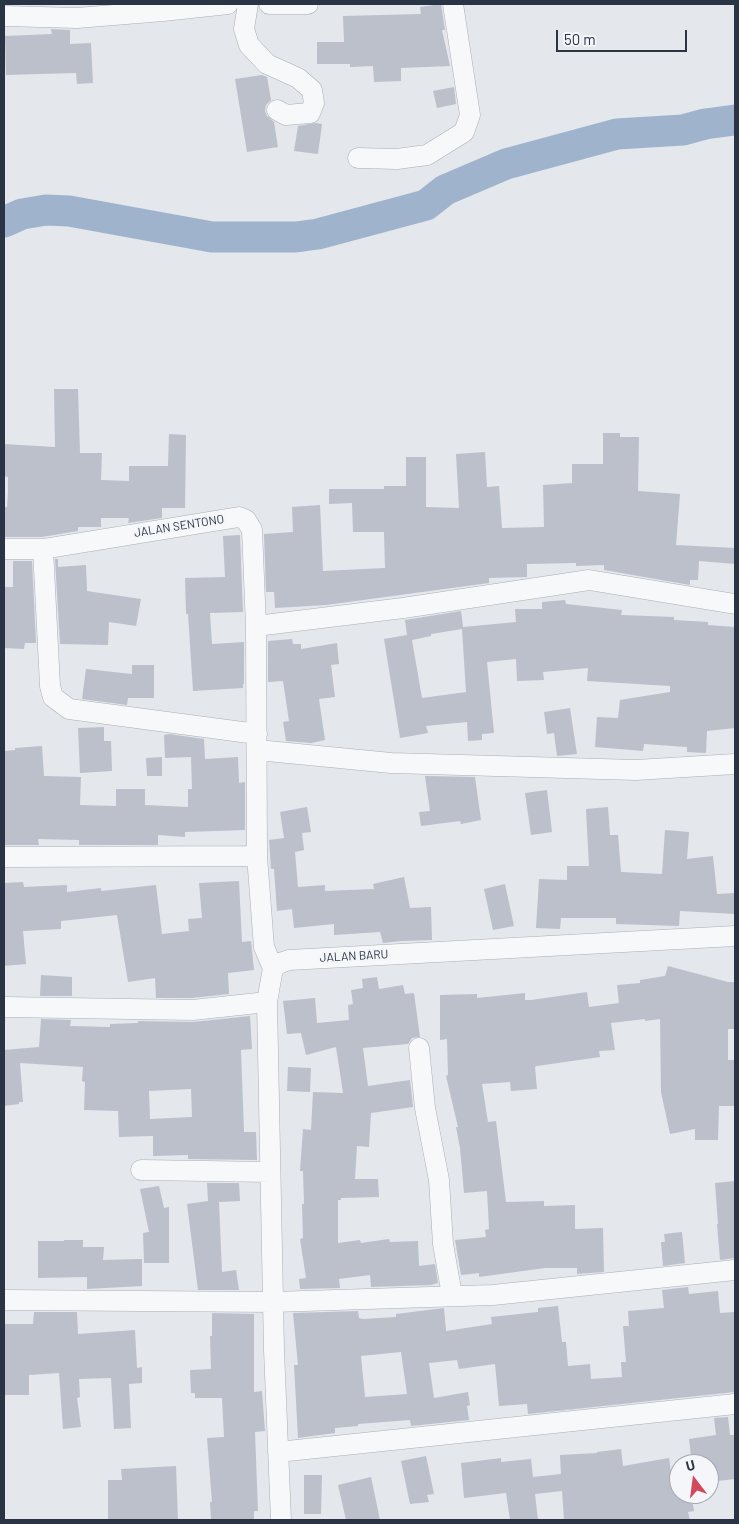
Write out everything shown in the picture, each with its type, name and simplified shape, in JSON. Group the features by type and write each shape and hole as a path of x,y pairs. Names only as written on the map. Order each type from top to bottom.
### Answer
{"street":[{"path":"4,16 77,18 228,4"},
{"path":"248,4 244,29 249,45 267,64 298,78 312,90 314,103 310,113 286,115 278,110"},
{"path":"269,4 308,4"},
{"path":"358,158 397,160 427,155 464,132 470,115 453,4"},
{"name":"JALAN SENTONO","path":"4,549 43,549 239,517 246,520 252,530 256,626 258,856 264,948 273,968"},
{"path":"43,549 50,686 54,697 69,709 257,742 401,763 636,770 735,764"},
{"path":"256,626 403,608 589,580 735,604"},
{"path":"4,857 258,856"},
{"name":"JALAN BARU","path":"273,968 289,960 308,958 735,936"},
{"path":"273,968 267,1002 272,1302 281,1520"},
{"path":"4,1007 193,1010 267,1002"},
{"path":"419,1048 425,1108 439,1180 443,1244 452,1296"},
{"path":"141,1170 270,1172"},
{"path":"4,1300 272,1302 493,1295 735,1270"},
{"path":"278,1452 735,1404"}],"building":[{"path":"441,4 445,30 442,30 450,66 401,68 401,81 374,82 373,66 350,67 350,64 317,64 317,42 344,42 343,16 421,14 420,7"},
{"path":"51,29 70,30 70,44 91,43 93,83 77,84 76,73 6,75 5,36 52,34"},
{"path":"262,75 267,77 271,100 266,105 265,111 267,116 274,122 278,147 247,152 235,79"},
{"path":"454,87 456,104 437,108 433,91"},
{"path":"315,123 322,124 318,154 294,151 298,126"},
{"path":"54,389 78,389 80,453 102,453 101,480 129,481 129,466 168,466 169,434 186,435 185,508 162,508 162,518 128,523 129,518 101,518 101,527 78,527 78,531 42,537 4,537 4,507 7,507 8,477 4,476 4,444 55,447"},
{"path":"603,433 620,433 620,437 639,437 638,491 680,494 676,545 735,548 735,564 699,561 698,580 690,580 690,585 604,570 604,565 576,566 576,563 527,564 527,577 489,578 489,583 326,605 275,608 274,592 266,592 264,534 293,532 292,507 320,505 323,571 385,568 384,532 353,532 352,503 329,504 329,489 384,489 384,486 406,486 406,457 426,457 426,507 459,508 456,454 485,452 487,487 499,486 502,528 544,527 543,485 572,483 572,464 603,464"},
{"path":"240,535 243,612 210,613 212,644 244,642 243,688 193,691 188,614 186,614 185,578 225,577 223,536"},
{"path":"55,559 58,559 58,567 86,565 87,591 141,599 136,626 109,622 108,645 60,644"},
{"path":"13,561 32,561 36,643 25,643 24,649 4,648 4,587 13,587"},
{"path":"565,600 566,604 622,610 621,615 674,617 674,620 708,622 708,625 735,627 735,728 707,731 706,753 687,752 687,747 644,744 643,751 595,747 597,717 618,718 620,700 670,692 670,686 587,681 588,668 543,672 544,680 517,681 516,659 487,662 494,733 482,734 482,740 468,741 467,722 426,726 428,733 400,738 384,639 407,635 405,620 461,611 463,627 516,622 515,609 542,609 542,602","holes":["462,629 466,692 422,698 412,640 431,636 431,634"]},
{"path":"292,639 293,644 301,644 301,649 337,643 339,664 331,665 335,697 319,699 325,740 311,743 286,741 283,722 289,721 283,681 268,682 268,641"},
{"path":"132,665 154,665 154,698 128,698 127,705 82,699 86,669 132,674"},
{"path":"570,708 577,754 557,756 554,733 547,734 544,712"},
{"path":"104,727 104,741 111,741 112,771 80,773 78,728"},
{"path":"164,735 204,739 205,759 238,757 239,783 245,782 245,830 185,832 185,837 158,835 158,845 79,845 79,840 38,839 39,845 4,845 4,751 15,750 15,748 42,746 44,776 81,777 80,805 116,806 116,789 145,789 145,805 188,807 188,789 192,789 191,757 165,758"},
{"path":"162,757 162,776 147,776 146,758"},
{"path":"425,776 475,777 481,820 461,824 460,821 421,826 419,812 430,811"},
{"path":"547,790 552,832 531,835 525,793"},
{"path":"307,807 311,832 302,833 304,850 295,852 298,887 325,885 325,891 374,889 373,884 404,877 410,908 431,907 432,940 383,943 380,932 334,935 334,924 294,928 292,909 277,911 274,869 271,869 269,840 284,838 280,812"},
{"path":"608,807 610,835 618,835 621,872 662,874 665,830 689,832 687,859 713,856 717,894 735,893 735,914 680,911 679,926 616,924 616,918 561,918 560,929 536,928 539,879 567,880 567,866 589,866 586,809"},
{"path":"239,881 242,942 251,941 254,970 228,973 229,994 192,998 156,998 155,978 128,982 117,915 61,921 61,929 23,931 26,964 4,966 4,883 23,882 24,887 67,885 67,892 101,888 101,891 156,885 162,934 189,931 188,919 202,918 199,883"},
{"path":"505,884 514,926 493,930 484,889"},
{"path":"668,966 728,982 735,982 735,1029 728,1029 728,1060 735,1060 735,1106 719,1106 718,1140 695,1140 695,1129 670,1134 661,1092 660,1019 611,1023 615,1050 599,1051 600,1057 535,1067 537,1089 511,1091 510,1082 482,1084 488,1122 496,1121 506,1202 544,1201 544,1206 575,1205 575,1229 603,1228 604,1272 577,1274 577,1268 545,1268 479,1277 479,1273 461,1275 455,1240 486,1237 485,1230 489,1229 487,1191 464,1193 456,1127 458,1127 446,1076 448,1075 447,1039 440,1040 440,995 477,994 477,998 525,993 525,1000 531,1000 587,992 589,1007 619,1003 617,985 640,983 640,980 665,976"},
{"path":"41,975 72,977 72,996 40,996"},
{"path":"377,977 379,989 403,985 405,994 414,993 420,1037 412,1038 408,1044 363,1048 368,1086 410,1080 413,1107 371,1113 369,1147 357,1146 355,1179 378,1179 379,1197 341,1198 341,1200 338,1200 338,1243 360,1240 361,1243 389,1239 390,1242 418,1241 419,1266 435,1264 438,1283 431,1285 371,1287 370,1275 339,1279 340,1288 300,1289 299,1279 306,1278 300,1239 303,1238 302,1204 304,1204 303,1171 300,1171 303,1129 311,1130 313,1092 343,1093 336,1047 306,1055 301,1033 287,1034 283,1001 315,998 317,1023 349,1020 348,1005 353,1004 351,990 363,988 362,979"},
{"path":"250,1016 252,1049 241,1050 244,1132 256,1132 257,1160 188,1159 188,1155 153,1156 153,1136 119,1137 118,1111 84,1110 85,1082 82,1081 83,1067 20,1063 23,1102 4,1106 4,1050 39,1047 41,1019 71,1020 70,1026 110,1027 110,1024 138,1023 138,1021 193,1022","holes":["191,1089 192,1117 150,1119 149,1091"]},
{"path":"288,1067 311,1068 310,1092 287,1091"},
{"path":"735,1181 735,1258 720,1260 715,1183"},
{"path":"207,1183 239,1183 240,1201 219,1202 222,1272 236,1270 239,1290 198,1290 187,1204 208,1201"},
{"path":"159,1186 164,1208 169,1207 169,1263 144,1263 143,1233 149,1232 140,1189"},
{"path":"682,1232 685,1263 663,1266 661,1242 665,1242 664,1234"},
{"path":"83,1240 83,1247 104,1247 103,1260 142,1259 142,1286 87,1289 87,1277 38,1278 38,1241"},
{"path":"688,1287 689,1294 718,1291 720,1313 735,1312 735,1392 528,1414 527,1404 499,1406 495,1364 459,1369 457,1360 429,1363 434,1398 468,1392 470,1405 467,1406 469,1420 411,1426 410,1420 358,1424 358,1426 335,1428 335,1433 298,1438 294,1365 298,1365 293,1313 358,1311 359,1318 363,1319 396,1317 396,1314 444,1308 446,1331 492,1324 491,1317 538,1312 538,1308 558,1306 562,1342 566,1342 568,1366 590,1364 591,1379 622,1377 621,1362 626,1362 623,1326 629,1326 628,1311 664,1308 662,1290","holes":["401,1352 407,1394 365,1397 361,1356"]},
{"path":"34,1312 77,1312 78,1334 135,1330 137,1368 142,1367 142,1383 129,1384 131,1428 114,1429 111,1378 79,1379 80,1397 77,1398 81,1427 63,1429 59,1373 29,1375 29,1395 4,1395 4,1324 33,1324"},
{"path":"212,1313 254,1314 254,1392 262,1391 265,1431 255,1432 258,1511 254,1511 254,1520 211,1520 210,1502 212,1502 207,1438 224,1437 222,1398 195,1398 195,1393 191,1393 190,1370 211,1369 210,1336 212,1336"},
{"path":"728,1417 730,1435 735,1435 735,1479 719,1481 719,1454 691,1454 689,1439 716,1435 714,1418"},
{"path":"621,1449 623,1466 669,1458 669,1504 693,1504 694,1511 688,1512 690,1520 564,1520 562,1491 535,1494 538,1520 510,1520 506,1493 464,1498 461,1463 501,1458 501,1462 531,1459 533,1477 561,1474 560,1455"},
{"path":"426,1456 434,1494 427,1495 429,1502 410,1504 401,1461"},
{"path":"176,1466 178,1520 108,1520 108,1480 122,1480 121,1469"},
{"path":"304,1475 322,1475 321,1514 304,1514"},
{"path":"371,1477 380,1520 346,1520 338,1485"}],"waterway":[{"path":"4,222 22,214 46,210 69,211 212,237 296,237 318,234 426,205 445,190 506,164 617,134 683,130 705,124 735,120"}]}
